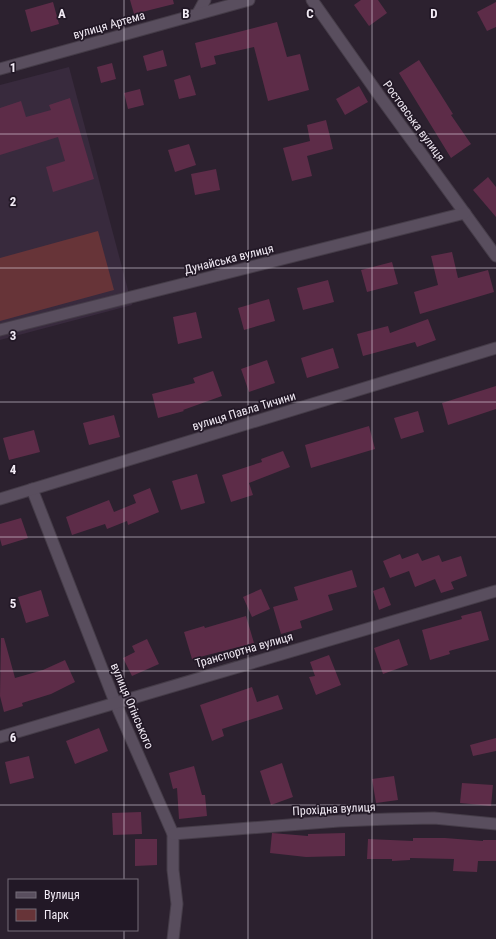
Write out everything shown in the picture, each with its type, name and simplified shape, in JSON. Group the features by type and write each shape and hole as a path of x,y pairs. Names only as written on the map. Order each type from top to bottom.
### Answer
{"street":[{"path":"198,13 205,0"},
{"name":"вулиця Артема","path":"0,70 246,0"},
{"name":"Ростовська вулиця","path":"312,0 496,256"},
{"name":"Дунайська вулиця","path":"0,330 465,213"},
{"name":"вулиця Павла Тичини","path":"0,499 496,348"},
{"name":"вулиця Огінського","path":"32,489 114,702 173,834 172,870 177,904 173,939"},
{"name":"Транспортна вулиця","path":"0,736 496,591"},
{"name":"Прохідна вулиця","path":"173,834 382,819 434,818 496,824"}],"shaded area":[{"path":"69,67 132,305 0,340 0,85"}],"green space":[{"path":"98,231 114,290 0,321 0,258"}],"building":[{"path":"130,0 173,0 174,4 134,14"},
{"path":"361,0 378,0 387,13 369,26 354,5"},
{"path":"53,2 59,24 31,32 25,10"},
{"path":"496,2 496,27 487,31 477,12"},
{"path":"277,22 287,57 300,54 309,90 268,101 254,47 214,56 216,64 201,68 195,43"},
{"path":"163,50 167,66 147,71 143,56"},
{"path":"419,60 453,114 451,115 471,144 451,158 399,73"},
{"path":"112,63 116,79 101,83 97,67"},
{"path":"190,75 196,95 179,99 174,80"},
{"path":"359,86 368,102 345,115 336,99"},
{"path":"140,89 144,105 128,109 124,93"},
{"path":"70,98 94,179 53,192 46,167 65,161 58,137 0,155 0,108 21,101 26,117 51,110 49,105"},
{"path":"326,120 333,149 307,156 312,176 292,181 283,148 310,141 307,125"},
{"path":"189,144 196,165 175,172 168,150"},
{"path":"216,169 220,190 195,195 191,174"},
{"path":"488,177 496,187 496,217 473,190"},
{"path":"452,252 458,278 488,270 494,292 420,314 414,292 438,285 431,256"},
{"path":"392,262 398,284 367,292 361,270"},
{"path":"328,280 334,302 303,310 297,288"},
{"path":"269,299 275,321 244,330 238,308"},
{"path":"196,312 202,338 178,344 173,317"},
{"path":"428,319 436,340 417,347 415,342 363,356 357,334 388,326 390,333"},
{"path":"333,348 339,368 307,378 301,358"},
{"path":"267,360 275,383 249,392 241,369"},
{"path":"213,371 222,396 183,410 184,411 158,418 152,394 195,383 193,378"},
{"path":"496,386 496,409 448,425 442,403"},
{"path":"418,411 424,432 401,439 394,418"},
{"path":"114,415 120,437 89,445 83,423"},
{"path":"369,426 375,449 311,468 305,445"},
{"path":"34,430 40,452 9,460 3,438"},
{"path":"283,451 290,467 249,483 253,495 231,502 222,475 262,462 261,459"},
{"path":"197,474 205,503 181,510 172,481"},
{"path":"150,488 159,512 128,525 127,521 107,529 105,524 72,535 66,517 109,500 114,512 136,503 133,495"},
{"path":"21,518 28,538 2,546 0,539 0,524"},
{"path":"418,553 422,561 439,555 442,562 461,556 467,576 451,582 454,589 441,593 435,579 415,587 409,571 390,578 383,561 400,554 402,559"},
{"path":"352,570 357,587 328,595 333,610 300,621 302,628 281,634 273,607 298,600 294,587"},
{"path":"384,587 391,605 379,610 373,591"},
{"path":"261,589 270,609 252,617 243,597"},
{"path":"41,590 49,616 26,623 18,597"},
{"path":"481,611 489,640 449,651 450,654 430,660 422,630 462,619 461,616"},
{"path":"246,616 254,643 192,659 184,632 204,626 205,628"},
{"path":"1,638 4,638 15,678 43,670 65,660 75,682 51,694 22,703 23,706 4,712 0,696"},
{"path":"147,639 159,664 132,676 123,658 135,652 132,646"},
{"path":"399,639 408,665 383,674 374,648"},
{"path":"329,655 341,685 316,695 309,677 315,676 310,662"},
{"path":"252,687 257,702 278,695 283,709 222,729 224,736 212,741 200,705"},
{"path":"99,728 108,751 75,764 66,741"},
{"path":"496,738 496,751 473,756 470,745"},
{"path":"29,756 34,778 10,784 5,762"},
{"path":"282,763 293,797 271,805 260,771"},
{"path":"194,766 202,795 205,795 207,816 179,819 177,788 173,789 169,773"},
{"path":"394,776 398,800 376,803 372,779"},
{"path":"462,783 493,785 491,806 460,803"},
{"path":"141,812 142,834 113,835 112,813"},
{"path":"272,833 308,836 308,834 345,833 345,856 306,857 270,853"},
{"path":"413,838 445,838 483,841 496,840 496,861 478,861 477,872 453,871 454,859 410,858 410,860 392,861 392,859 367,859 368,839 413,841"},
{"path":"135,839 157,839 157,865 135,866"}]}
